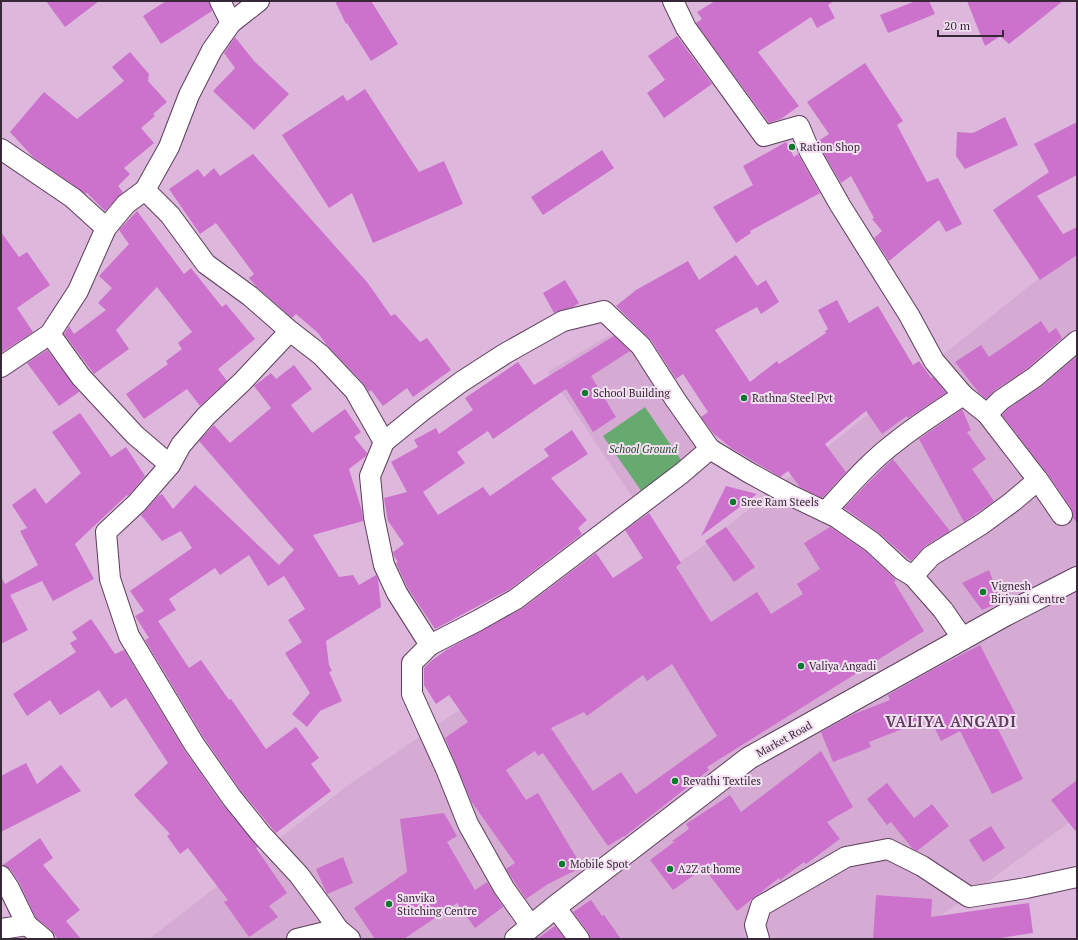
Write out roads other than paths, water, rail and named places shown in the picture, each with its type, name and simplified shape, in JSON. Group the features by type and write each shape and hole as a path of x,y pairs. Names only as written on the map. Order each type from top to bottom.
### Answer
{"main road":[{"name":"Market Road","path":"523,932 749,758 1005,615 1077,578"}],"street":[{"path":"220,1 231,23"},
{"path":"1,367 50,334 78,291 106,228 126,204 145,190 169,147 189,95 212,50 231,23 259,1"},
{"path":"673,1 686,28 764,136 799,126 810,152 840,205 909,314 934,361 963,395 987,414 1038,480 1062,515"},
{"path":"1,149 73,198 106,228"},
{"path":"145,190 170,215 206,264 250,296 290,331 321,355 355,391 384,442"},
{"path":"430,645 397,593 384,565 374,517 370,476 384,442 422,411 506,353 562,321 604,311 641,346 675,400 710,449 790,495 836,517 872,542 901,569 913,576 943,610 963,639"},
{"path":"290,331 242,382 206,416 181,445 170,465 137,503 106,532 110,579 129,636 194,744 232,798 261,834 300,875 344,934"},
{"path":"50,334 81,377 135,435 170,465"},
{"path":"987,414 1001,400 1035,377 1077,341"},
{"path":"825,512 857,476 896,441 963,395"},
{"path":"523,932 504,888 468,824 446,769 412,694 412,663 430,645 516,599 682,473 710,449"},
{"path":"913,576 931,556 982,524 1012,502 1038,480"},
{"path":"759,939 755,925 761,906 846,857 853,855 888,849 922,866 969,897 1026,888 1077,877"},
{"path":"1,876 9,888 27,925 44,939"},
{"path":"555,907 579,939"},
{"path":"1,929 27,925"},
{"path":"297,939 344,934"}],"place":[{"name":"Ration Shop","path":"792,147"},
{"name":"School Building","path":"585,393"},
{"name":"Rathna Steel Pvt","path":"744,398"},
{"name":"Sree Ram Steels","path":"733,502"},
{"name":"Vignesh Biriyani Centre","path":"983,592"},
{"name":"Valiya Angadi","path":"801,666"},
{"name":"Revathi Textiles","path":"675,781"},
{"name":"Mobile Spot","path":"562,864"},
{"name":"A2Z at home","path":"670,869"},
{"name":"Sanvika Stitching Centre","path":"389,904"}],"district":[{"name":"VALIYA ANGADI","path":"951,721"}],"park label":[{"name":"School Ground","path":"643,449"}]}
